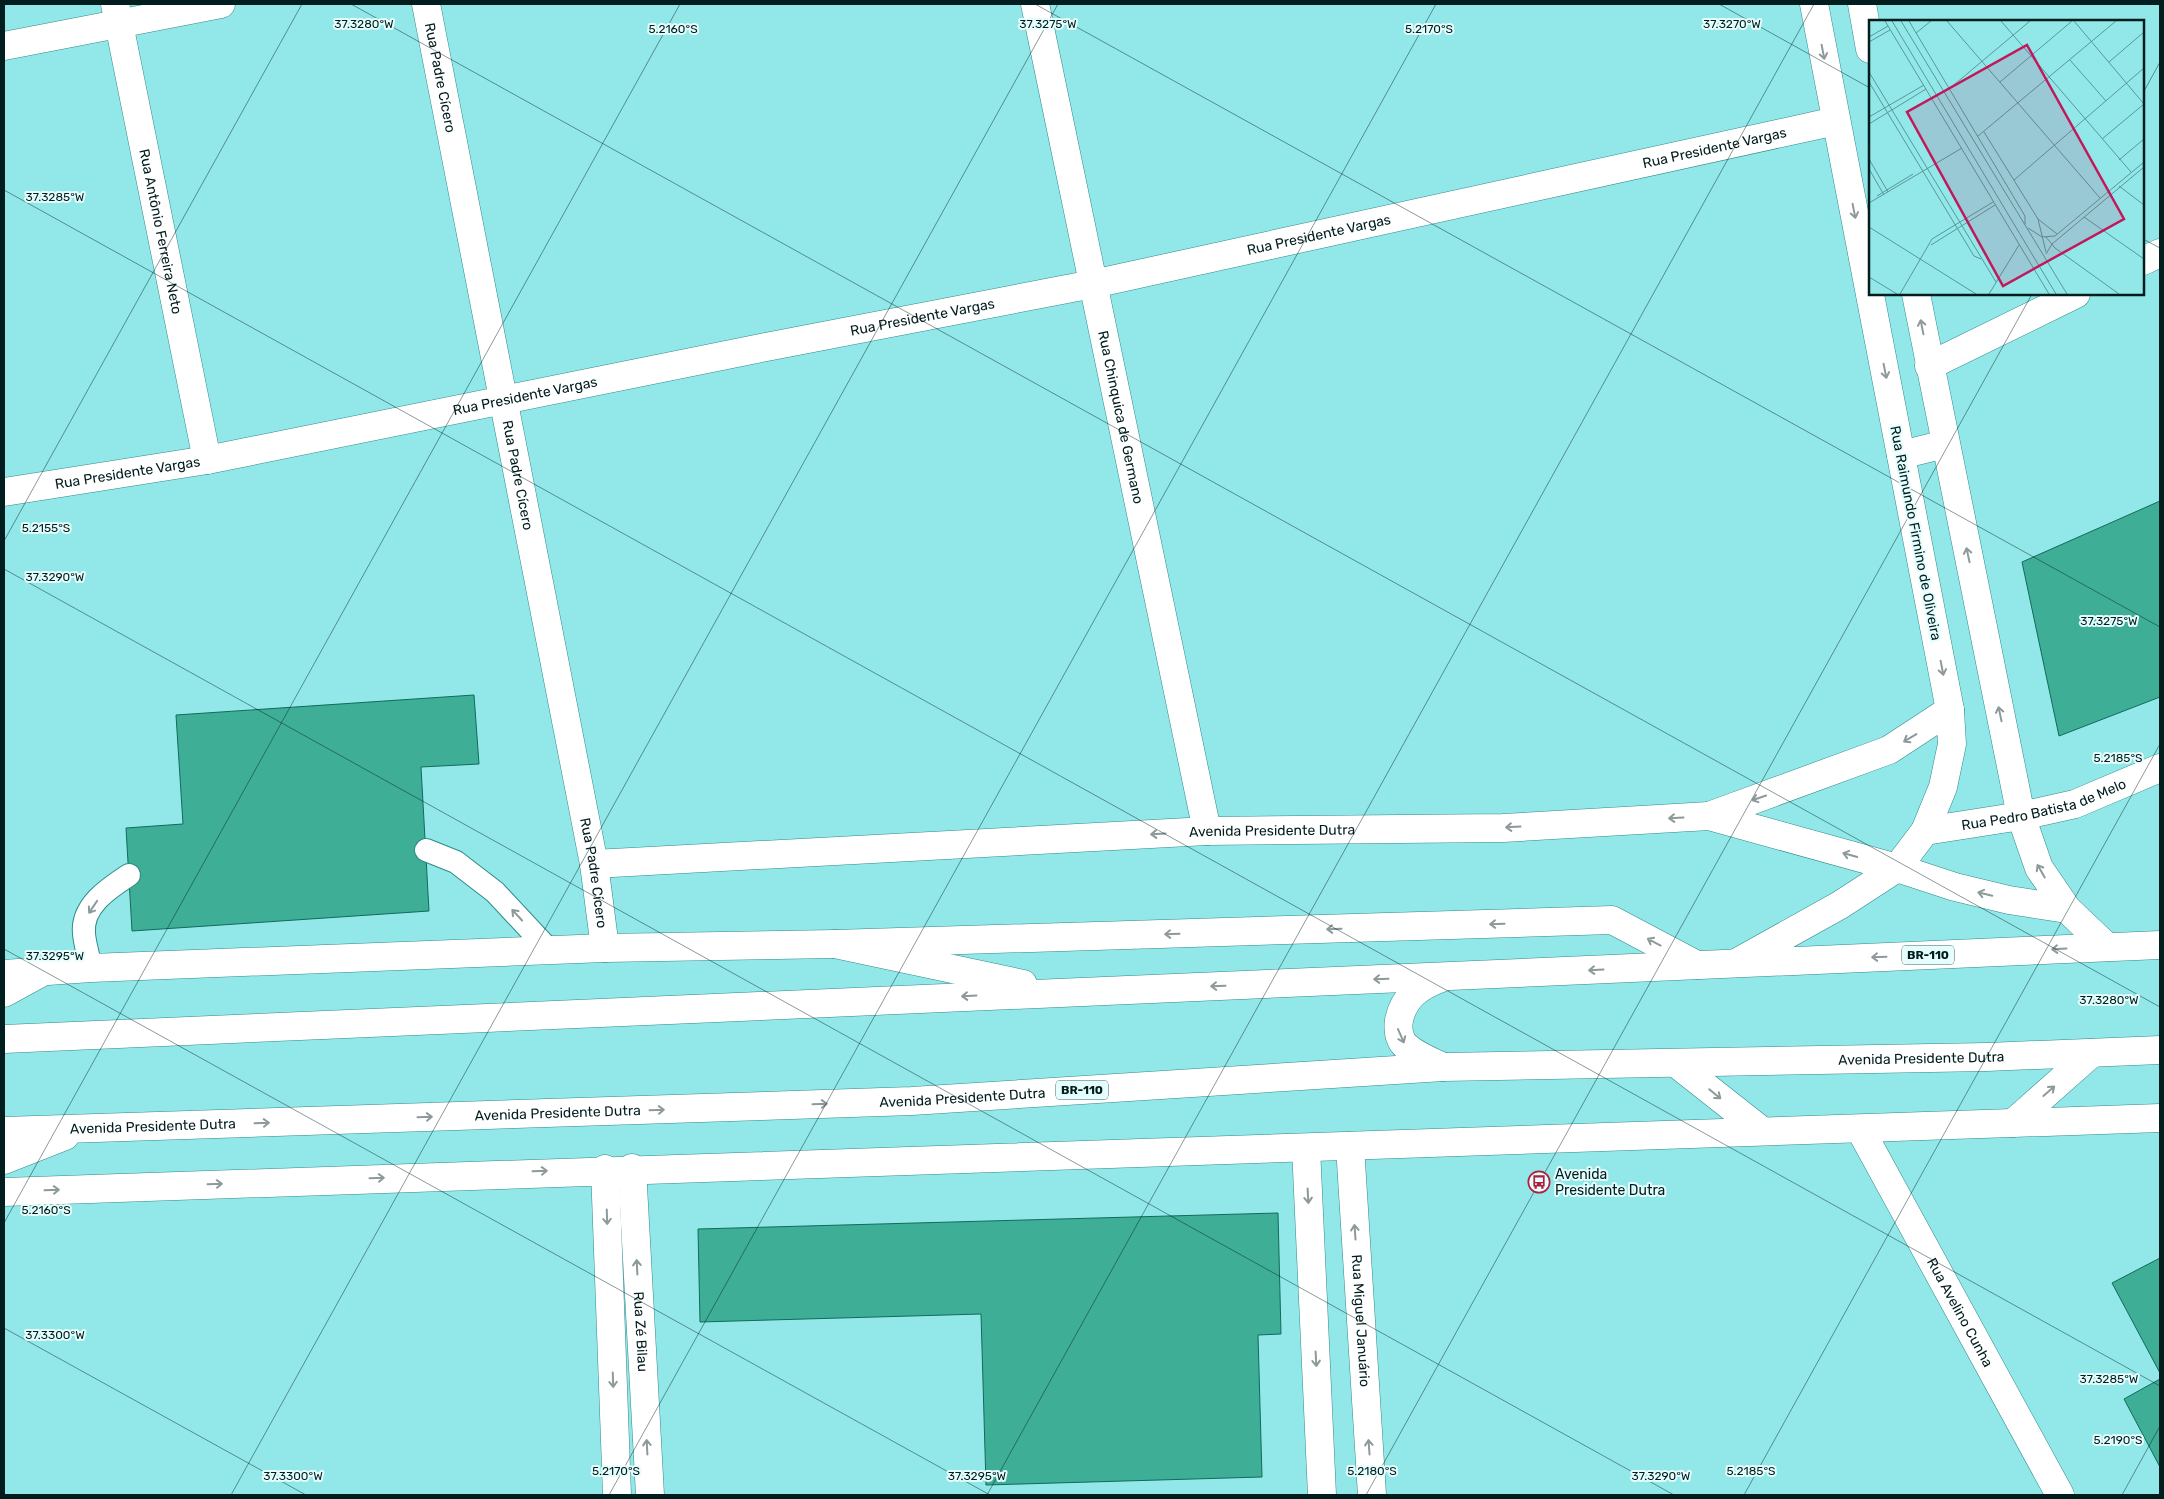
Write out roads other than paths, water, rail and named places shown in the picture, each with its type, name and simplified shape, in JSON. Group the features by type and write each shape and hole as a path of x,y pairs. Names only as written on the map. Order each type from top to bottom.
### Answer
{"street":[{"path":"4,46 117,14 221,4"},
{"name":"Rua Padre Cícero","path":"426,4 594,864 605,948"},
{"name":"Rua Chinquica de Germano","path":"1035,4 1208,831"},
{"name":"Rua Raimundo Firmino de Oliveira","path":"1814,4 1869,291"},
{"path":"1862,4 1869,43"},
{"name":"Rua Antônio Ferreira Neto","path":"117,14 206,460"},
{"name":"Rua Presidente Vargas","path":"4,492 206,460 766,346 1093,284 1836,121"},
{"path":"2144,261 2160,253"},
{"name":"Rua Raimundo Firmino de Oliveira","path":"1736,963 1840,905 1897,868 1925,831 1943,787 1952,744 1950,710 1870,295"},
{"path":"1916,295 2021,816 2039,868 2067,909 2107,947"},
{"path":"1929,366 2074,295"},
{"path":"1901,455 1945,444"},
{"name":"Avenida Presidente Dutra","path":"594,864 1208,831 1503,828 1709,816 1889,750 1950,710"},
{"name":"Rua Pedro Batista de Melo","path":"1925,831 2021,816 2075,804 2160,768"},
{"name":"Avenida Presidente Dutra","path":"1709,816 1897,868 1955,887 2009,900 2067,909"},
{"path":"4,974 91,968 605,948 836,944 1612,920 1697,965"},
{"path":"836,944 1062,992"},
{"name":"BR-110","path":"4,1039 2160,945"},
{"path":"4,993 46,970"},
{"path":"1443,1067 1418,1054 1403,1042 1398,1028 1401,1010 1408,997 1424,984 1444,977"},
{"name":"Avenida Presidente Dutra","path":"4,1131 912,1101 1443,1067 1677,1064 2160,1050"},
{"path":"2013,1123 2092,1053"},
{"path":"1677,1064 1762,1131"},
{"path":"4,1192 632,1168 1306,1148 1762,1131 1860,1130 2160,1118"},
{"path":"4,1160 83,1129"},
{"name":"Rua Avelino Cunha","path":"1860,1130 2060,1495"},
{"name":"Rua Miguel Januário","path":"1350,1146 1372,1495"},
{"path":"1306,1148 1322,1495"},
{"name":"Rua Zé Bilau","path":"632,1168 650,1495"},
{"path":"605,1169 617,1495"}],"lane":[{"path":"426,850 456,862 495,892 550,951"},
{"path":"91,968 84,932 88,911 105,891 129,875"}],"place":[{"name":"Avenida Presidente Dutra","path":"1539,1182"}]}
